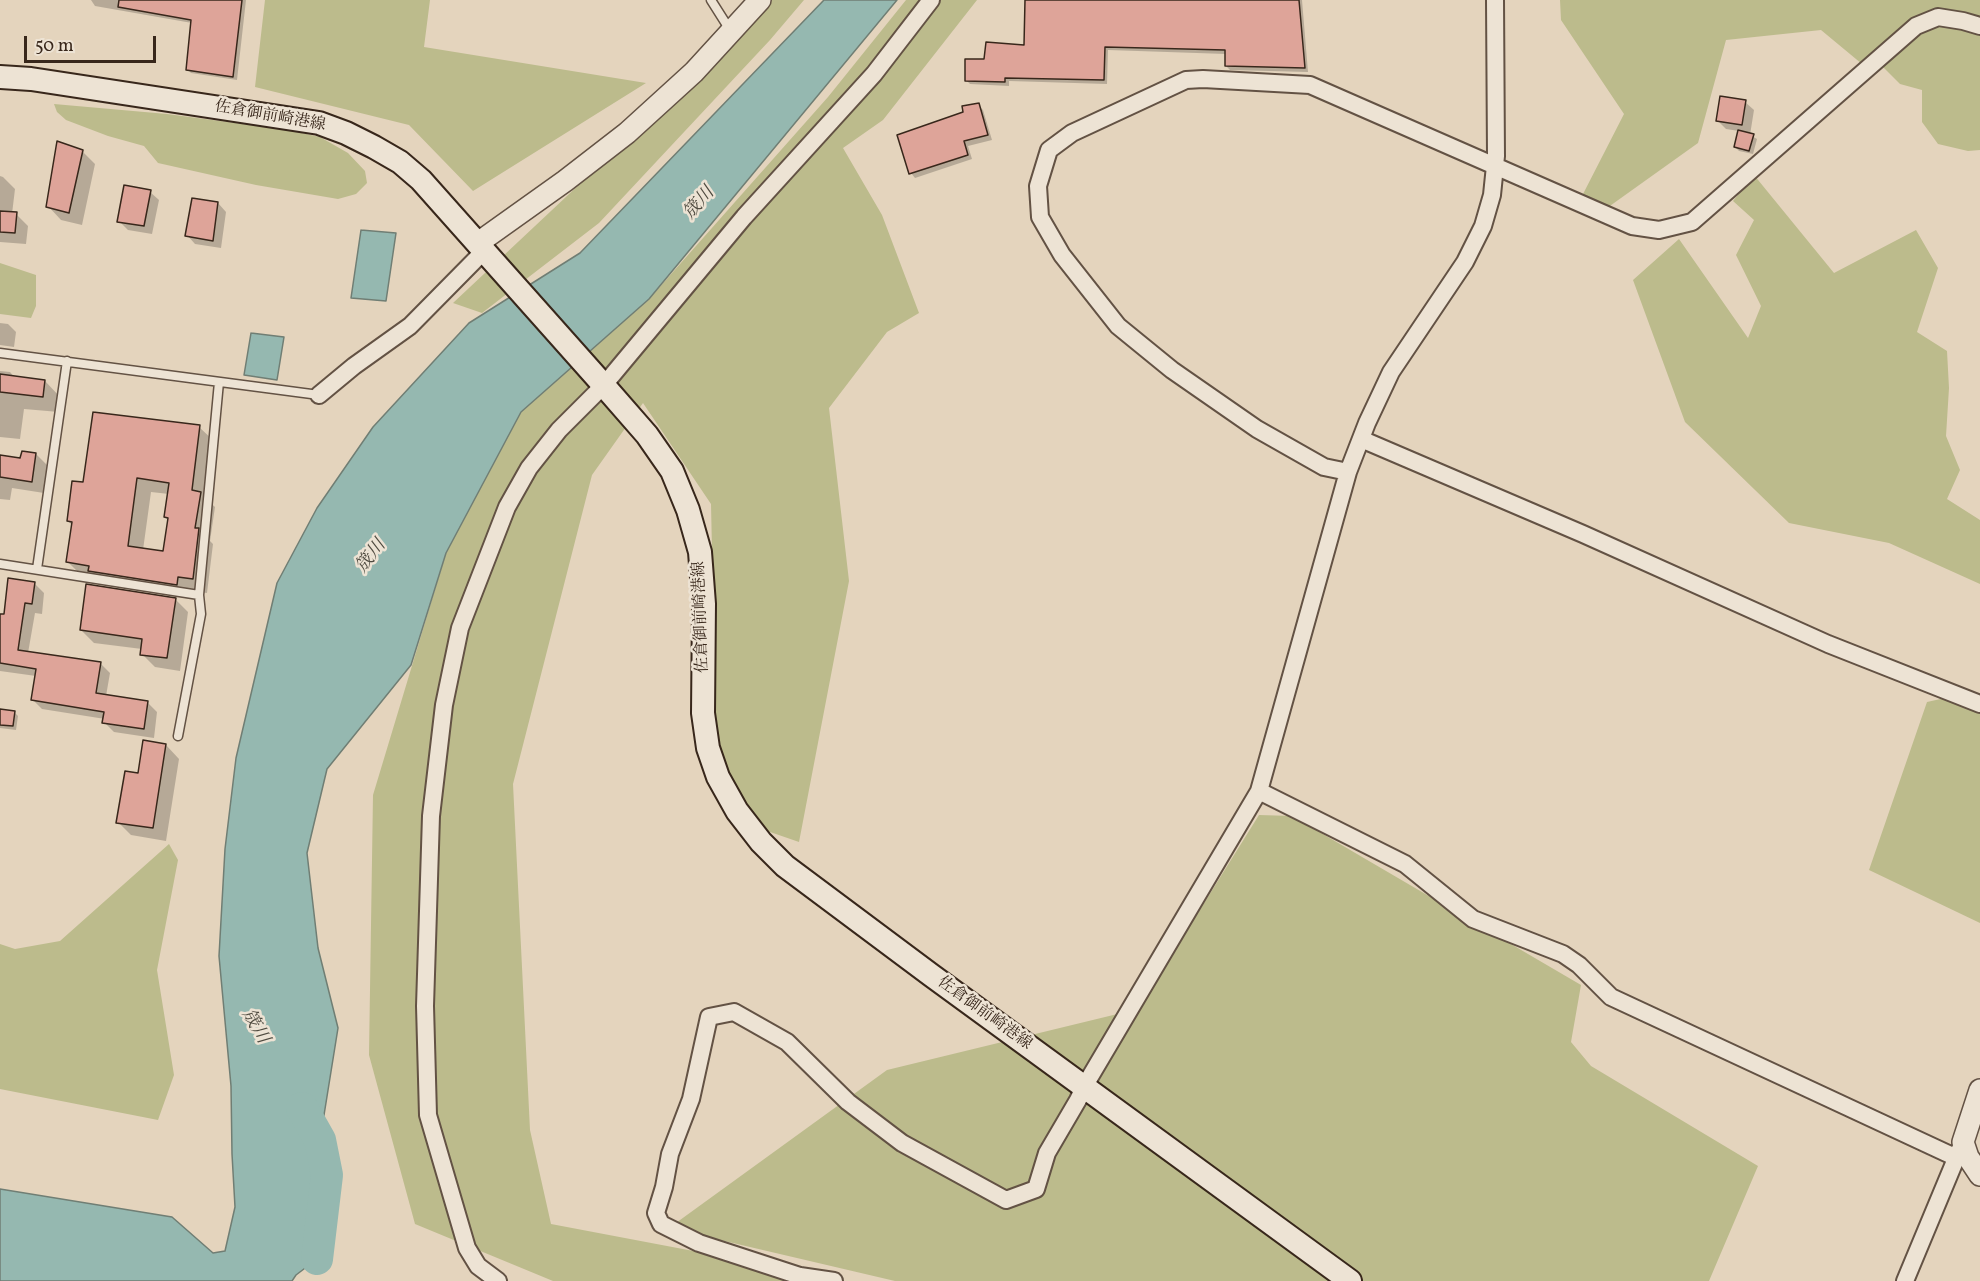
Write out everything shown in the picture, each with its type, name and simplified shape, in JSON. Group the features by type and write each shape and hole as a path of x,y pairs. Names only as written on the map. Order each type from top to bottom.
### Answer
{"main road":[{"name":"佐倉御前崎港線","path":"0,77 31,79 319,123 346,133 400,162 421,180 647,435 672,471 688,510 700,552 704,603 703,713 708,748 718,777 737,811 761,842 785,866 1350,1281"}],"street":[{"path":"319,395 354,366 410,326 481,247 627,133 694,72 760,0"},
{"path":"498,1281 478,1266 468,1248 428,1115 425,1006 431,816 444,705 460,628 507,507 529,468 553,437 744,217 874,74 931,0"},
{"path":"834,1281 800,1276 699,1243 661,1224 656,1213 670,1154 691,1098 709,1017 734,1012 787,1042 848,1102 902,1143 1006,1200 1036,1189 1047,1153 1259,791 1348,472 1361,438 1391,372 1465,262 1483,226 1495,167 1495,0"},
{"path":"1348,472 1324,467 1257,429 1172,370 1118,326 1062,255 1040,217 1038,186 1049,150 1072,133 1185,81 1203,79 1310,85 1632,226 1659,230 1692,222 1916,26 1938,17 1980,26"},
{"path":"1361,438 1828,644 1980,704"},
{"path":"1259,791 1405,864 1473,919 1563,954 1579,965 1611,997 1960,1150 1968,1157 1980,1175"},
{"path":"1905,1281 1960,1150 1980,1090"}],"lane":[{"path":"711,0 732,33"},
{"path":"0,353 319,395"},
{"path":"37,569 67,362"},
{"path":"178,736 201,614 199,595 219,382"},
{"path":"0,564 199,595"}],"shaded area":[{"path":"265,0 430,0 424,47 646,83 473,191 409,125 255,87"},
{"path":"772,0 804,0 770,40 599,223 482,313 453,303 584,180 688,92"},
{"path":"906,0 977,0 883,120 843,148 882,215 919,313 887,332 829,408 849,581 799,842 747,824 716,735 711,504 643,403 592,475 513,784 530,1130 551,1224 725,1257 820,1281 553,1281 415,1224 369,1055 373,795 446,553 521,412 649,299 828,97"},
{"path":"1560,0 1980,0 1980,26 1927,14 1862,64 1821,30 1726,40 1698,143 1607,208 1582,196 1624,114 1561,20"},
{"path":"1939,22 1980,35 1980,150 1968,151 1938,144 1922,122 1922,90 1900,84 1883,67 1916,28"},
{"path":"54,104 167,114 288,130 320,137 348,153 365,171 367,183 356,194 338,199 256,185 158,163 144,146 108,136 66,120 57,112"},
{"path":"1754,175 1834,273 1916,230 1938,268 1917,332 1947,351 1949,388 1946,436 1960,470 1947,499 1980,520 1980,584 1889,543 1789,523 1685,422 1633,280 1679,239 1748,338 1761,306 1736,255 1754,220 1733,201"},
{"path":"0,263 36,275 36,306 31,318 0,314"},
{"path":"1945,698 1980,712 1980,923 1869,870 1927,702"},
{"path":"1259,815 1292,816 1581,985 1571,1042 1591,1066 1758,1166 1709,1281 895,1281 669,1228 887,1070 1138,1009"},
{"path":"169,844 178,860 157,970 174,1075 158,1120 0,1089 0,944 15,949 60,941"}],"water":[{"path":"824,0 897,0 649,299 521,412 446,553 411,665 327,769 307,853 318,948 338,1028 320,1140 327,1175 317,1259 296,1275 292,1281 0,1281 0,1189 172,1217 213,1253 225,1251 235,1207 231,1086 219,956 225,849 236,758 277,583 317,508 373,427 469,323 580,253"},
{"path":"361,230 396,233 386,301 351,298"},
{"path":"251,333 284,337 277,380 244,375"}],"building":[{"path":"119,0 242,0 233,77 186,70 191,20 118,7"},
{"path":"1025,0 1299,0 1305,68 1225,66 1225,50 1105,47 1104,80 1005,78 1005,82 965,81 965,59 984,59 986,42 1024,45"},
{"path":"1720,96 1746,100 1742,125 1716,121"},
{"path":"979,103 988,135 964,141 968,155 909,174 897,135 963,112 962,106"},
{"path":"1738,130 1754,134 1749,151 1734,147"},
{"path":"57,141 83,150 69,213 46,207"},
{"path":"124,185 151,190 144,226 117,222"},
{"path":"192,198 218,202 213,241 185,236"},
{"path":"0,211 17,212 15,233 0,232"},
{"path":"0,374 45,380 43,397 0,392"},
{"path":"93,412 200,425 192,490 201,492 195,528 199,528 193,579 178,577 177,585 88,571 89,566 66,562 72,522 67,521 72,481 83,482","holes":["137,478 169,483 164,517 168,518 163,551 128,546"]},
{"path":"22,451 36,453 32,482 0,477 0,455 20,458"},
{"path":"8,578 35,582 32,604 25,603 18,650 101,662 96,693 148,701 144,729 102,723 104,712 31,700 36,669 0,663 0,614 4,614"},
{"path":"86,584 176,598 167,658 140,655 142,639 80,630"},
{"path":"0,709 15,711 13,726 0,725"},
{"path":"143,740 166,744 153,828 116,823 125,771 138,773"}],"waterway":[{"name":"筬川","path":"302,1108 320,1140 327,1175 317,1259"}]}
